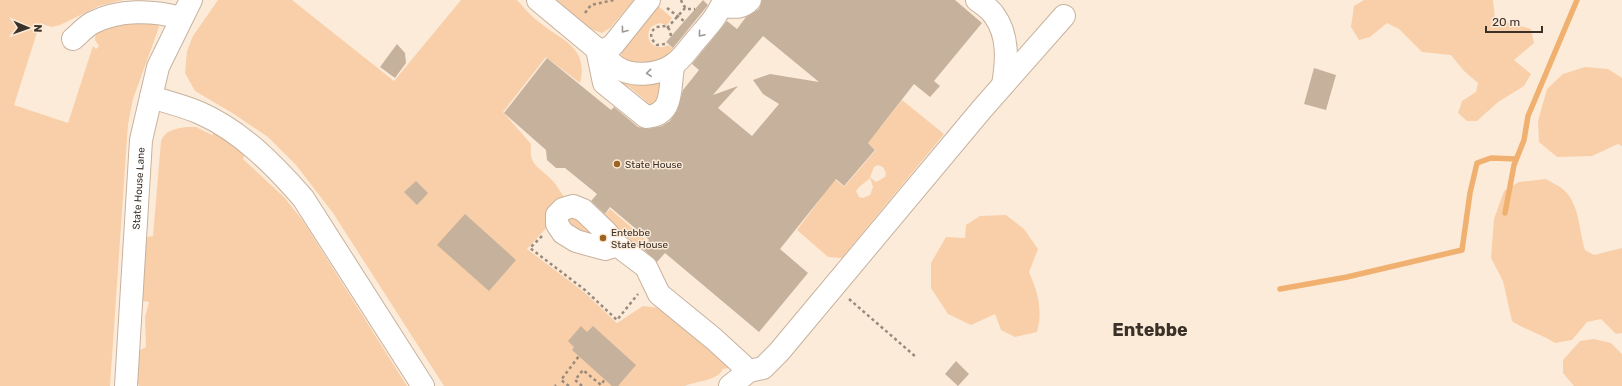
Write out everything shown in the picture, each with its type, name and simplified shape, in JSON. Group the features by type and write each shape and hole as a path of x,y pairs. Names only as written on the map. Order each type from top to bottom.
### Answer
{"street":[{"path":"538,0 597,49 616,67 636,74 656,72 674,64"},
{"path":"597,49 604,83 646,117 659,113 667,103 671,94 672,70 674,64 719,13 723,3 739,7 745,5 750,0"},
{"path":"977,0 994,14 1002,31 1007,64 1004,85"},
{"path":"597,49 606,50 613,45 656,2"},
{"path":"73,39 92,23 115,15 137,12 165,14 186,9"},
{"name":"State House Lane","path":"126,386 141,140 158,67 186,9"},
{"path":"730,386 749,371 763,368 779,352 1064,16"},
{"path":"151,97 200,113 224,126 252,146 281,174 303,198 423,386"},
{"path":"618,245 605,248 576,241 563,233 557,221 557,215 562,209 573,206 583,210 618,245 646,267 659,294 714,339 749,371"}],"path":[{"path":"585,14 591,5 614,0"},
{"path":"682,0 686,7"},
{"path":"656,2 684,21"},
{"path":"686,7 695,8"},
{"path":"667,28 686,7"},
{"path":"580,9 590,18"},
{"path":"667,43 657,45 652,41 651,36 656,27 661,25 667,28 670,37"},
{"path":"557,221 530,248 585,290 617,320 651,279"},
{"path":"836,286 916,357"},
{"path":"569,386 560,380 579,356"},
{"path":"582,386 575,380 583,370 601,384 605,379"}],"shaded area":[{"path":"0,0 123,0 99,6 60,25 51,27 40,23 14,105 68,123 93,46 96,49 99,46 95,40 96,31 125,22 157,23 159,27 133,99 128,124 110,386 0,386"},
{"path":"218,0 292,0 394,81 461,0 517,0 536,20 572,46 581,61 582,71 580,83 546,57 503,112 531,144 531,157 535,164 553,181 566,200 549,225 527,249 584,292 617,323 643,306 668,309 723,359 729,368 723,369 712,378 685,386 444,386 333,213 296,165 268,137 234,114 195,91 185,73 187,51 193,36"},
{"path":"556,0 634,0 610,28 602,33 591,29"},
{"path":"1364,0 1493,0 1495,19 1531,29 1534,43 1514,60 1531,74 1524,86 1498,102 1477,121 1467,121 1458,113 1462,101 1476,92 1478,83 1464,71 1451,55 1422,52 1399,29 1387,23 1370,37 1359,40 1351,27 1354,6"},
{"path":"656,4 672,18 667,25 659,23 651,27 648,36 650,41 657,47 664,47 668,45 675,50 667,59 643,68 622,59 621,48"},
{"path":"1585,67 1608,69 1622,78 1622,146 1618,144 1592,156 1557,157 1539,142 1538,121 1547,89 1563,74"},
{"path":"614,74 659,78 665,93 651,107 642,105 645,100 628,86 623,93"},
{"path":"842,99 880,128 902,100 944,134 842,258 828,257 797,230 821,198 786,167 800,148 844,187 876,150 830,111","holes":["878,165 883,167 886,173 885,177 876,182 870,177 874,167","870,178 873,187 870,195 863,198 859,197 856,191"]},
{"path":"196,127 212,135 217,131 245,152 243,159 284,197 303,221 407,386 139,386 130,367 135,353 146,347 145,317 149,302 143,301 136,293 143,238 153,236 161,141 168,132 174,129"},
{"path":"1546,179 1563,189 1574,204 1585,250 1594,255 1622,248 1622,333 1616,334 1601,319 1587,322 1572,340 1555,343 1512,321 1503,281 1491,258 1494,219 1504,191 1519,182"},
{"path":"610,209 646,240 638,250 602,218"},
{"path":"570,213 601,236 585,239 563,220"},
{"path":"1006,215 1024,229 1038,249 1029,272 1039,302 1040,317 1037,332 1015,337 1001,330 995,314 971,325 948,314 931,288 931,263 946,237 965,238 966,225 980,216"},
{"path":"1594,339 1611,343 1622,354 1622,386 1574,386 1563,373 1563,360 1580,341"}],"building":[{"path":"703,0 708,5 673,48 666,42"},
{"name":"State House","path":"762,0 955,0 982,23 934,81 940,86 930,97 914,84 868,143 875,150 844,186 836,179 780,249 808,273 759,332 665,253 657,262 642,248 649,240 610,207 605,214 591,201 597,194 565,168 556,168 547,160 546,150 504,113 547,58 611,110 614,107 638,127 648,129 662,126 670,121 677,111 683,90 699,70 692,64 727,21 737,29 746,17 759,9","holes":["763,36 819,82 770,74 753,80 763,94 779,104 752,136 718,108 738,86 713,95"]},
{"path":"397,44 405,53 406,63 395,78 380,67"},
{"path":"1314,68 1336,75 1326,110 1304,104"},
{"path":"416,181 428,193 417,205 404,192"},
{"path":"465,214 516,260 489,291 437,245"},
{"path":"581,326 587,332 593,326 636,365 618,386 612,386 572,350 574,347 568,341"},
{"path":"956,361 969,374 958,386 945,374"}],"waterway":[{"path":"1505,213 1514,165 1524,140 1528,116 1577,0"},
{"path":"1280,289 1347,277 1462,250 1470,193 1477,163 1491,158 1516,159"}],"place":[{"name":"State House","path":"617,164"},
{"name":"Entebbe State House","path":"603,238"}],"district":[{"name":"Entebbe","path":"1150,330"}]}
